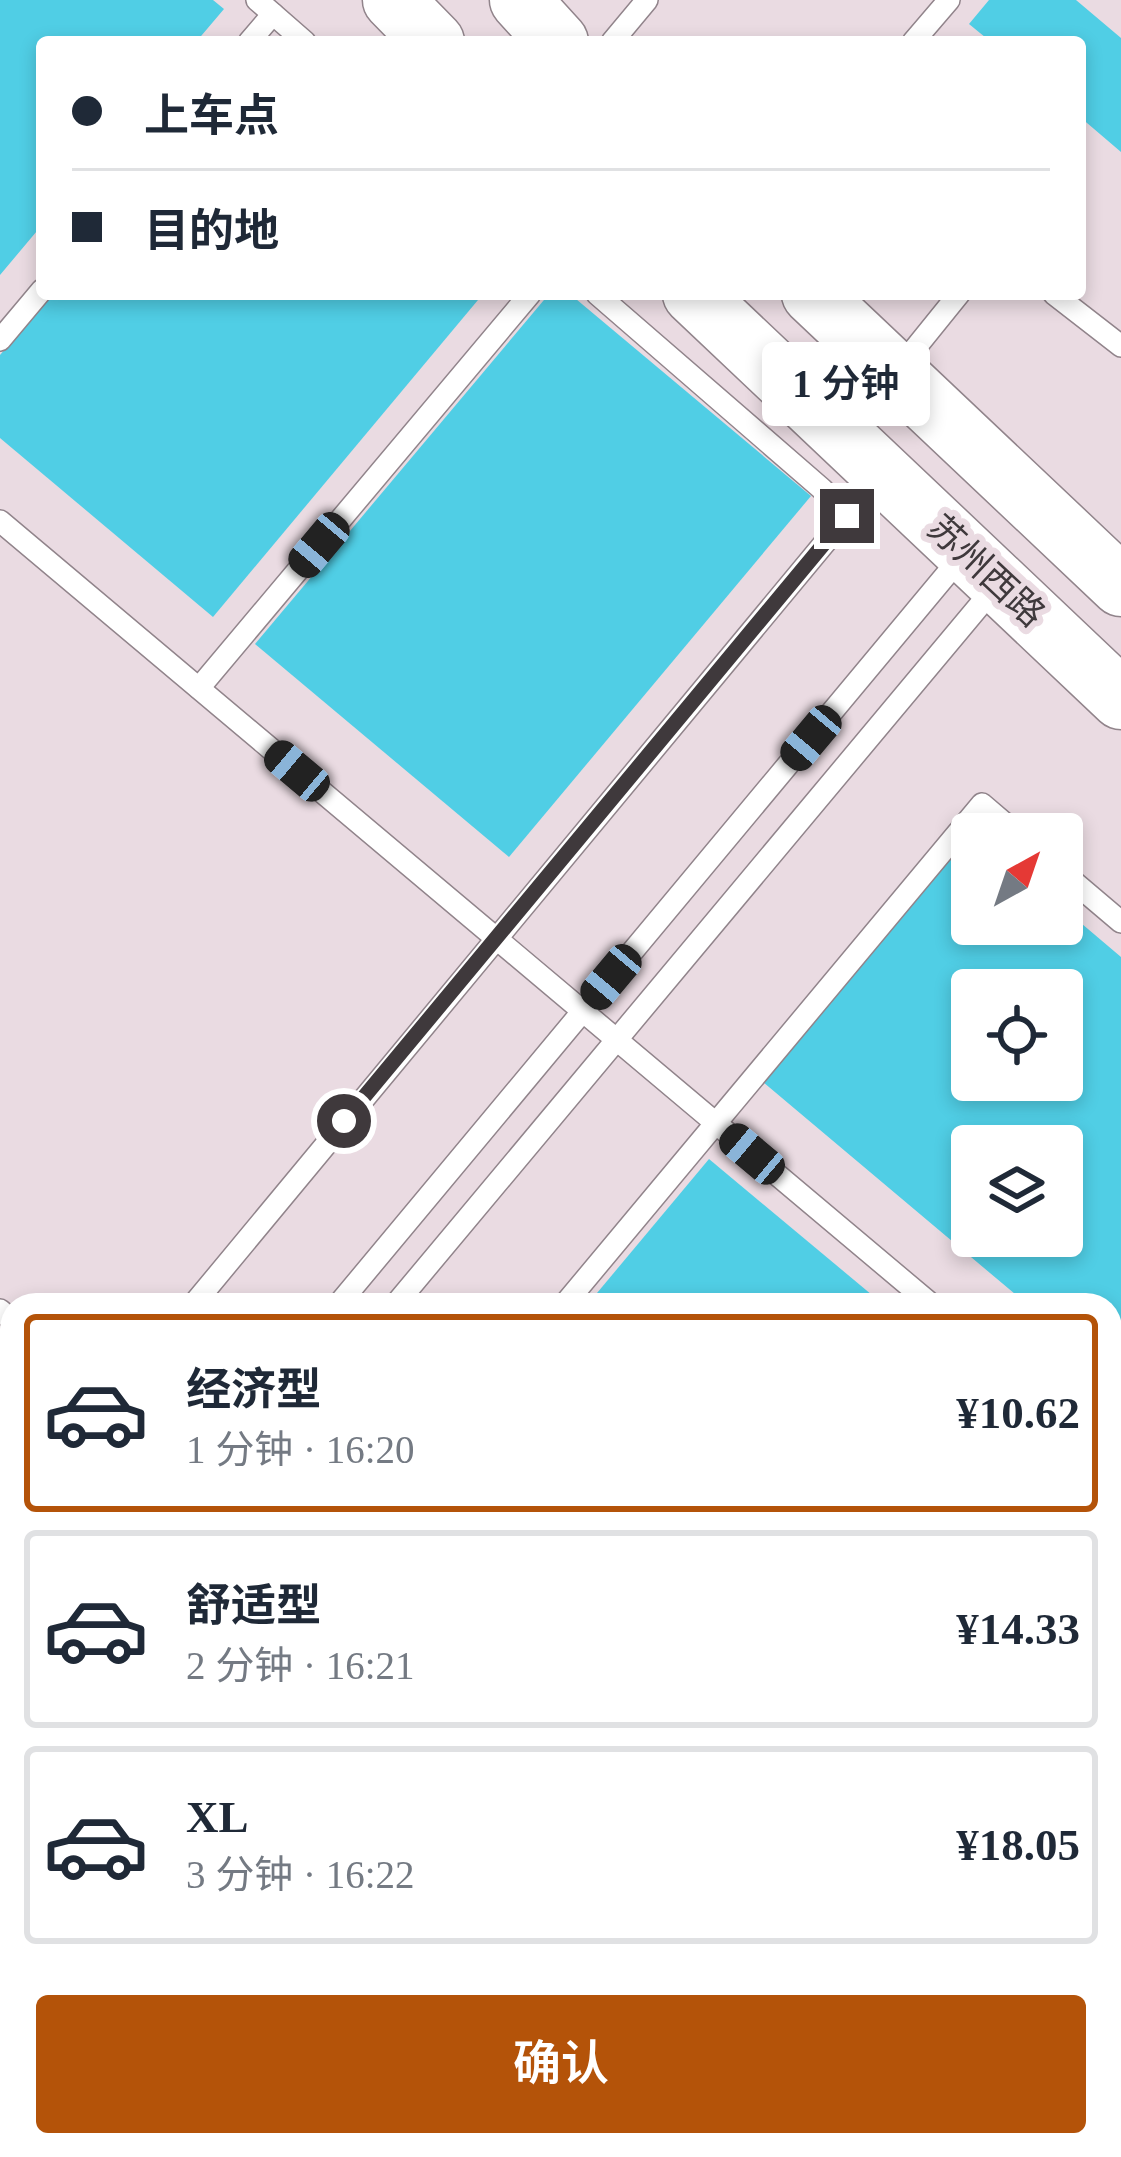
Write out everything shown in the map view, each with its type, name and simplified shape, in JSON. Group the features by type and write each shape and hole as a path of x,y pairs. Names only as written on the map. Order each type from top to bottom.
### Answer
{"main road":[{"path":"393,0 428,36"},
{"path":"520,0 553,36"},
{"name":"苏州西路","path":"699,300 1121,699"},
{"path":"818,300 1121,586"}],"lane":[{"path":"617,36 647,0"},
{"path":"918,36 949,0"},
{"path":"252,36 265,7 298,36"},
{"path":"0,340 36,297"},
{"path":"199,688 525,300"},
{"path":"203,1293 847,516 604,300"},
{"path":"896,373 953,300"},
{"path":"1062,300 1121,346"},
{"path":"0,521 918,1293"},
{"path":"348,1293 583,1012 982,567"},
{"path":"405,1293 617,1040 982,567"},
{"path":"574,1293 951,842"},
{"path":"1083,890 1121,922"}],"building":[{"path":"0,0 213,0 224,9 201,36 36,36 36,232 0,275"},
{"path":"989,0 1076,0 1121,38 1121,152 1086,122 1086,36 984,36 969,24"},
{"path":"46,300 478,300 213,617 0,438 0,355"},
{"path":"544,300 577,300 811,496 509,857 255,644"},
{"path":"951,858 951,945 1083,945 1083,925 1121,957 1121,1293 1014,1293 971,1257 1083,1257 1083,1125 951,1125 951,1240 763,1082"},
{"path":"709,1159 870,1293 597,1293"}],"route":[{"path":"344,1121 847,516"}]}
